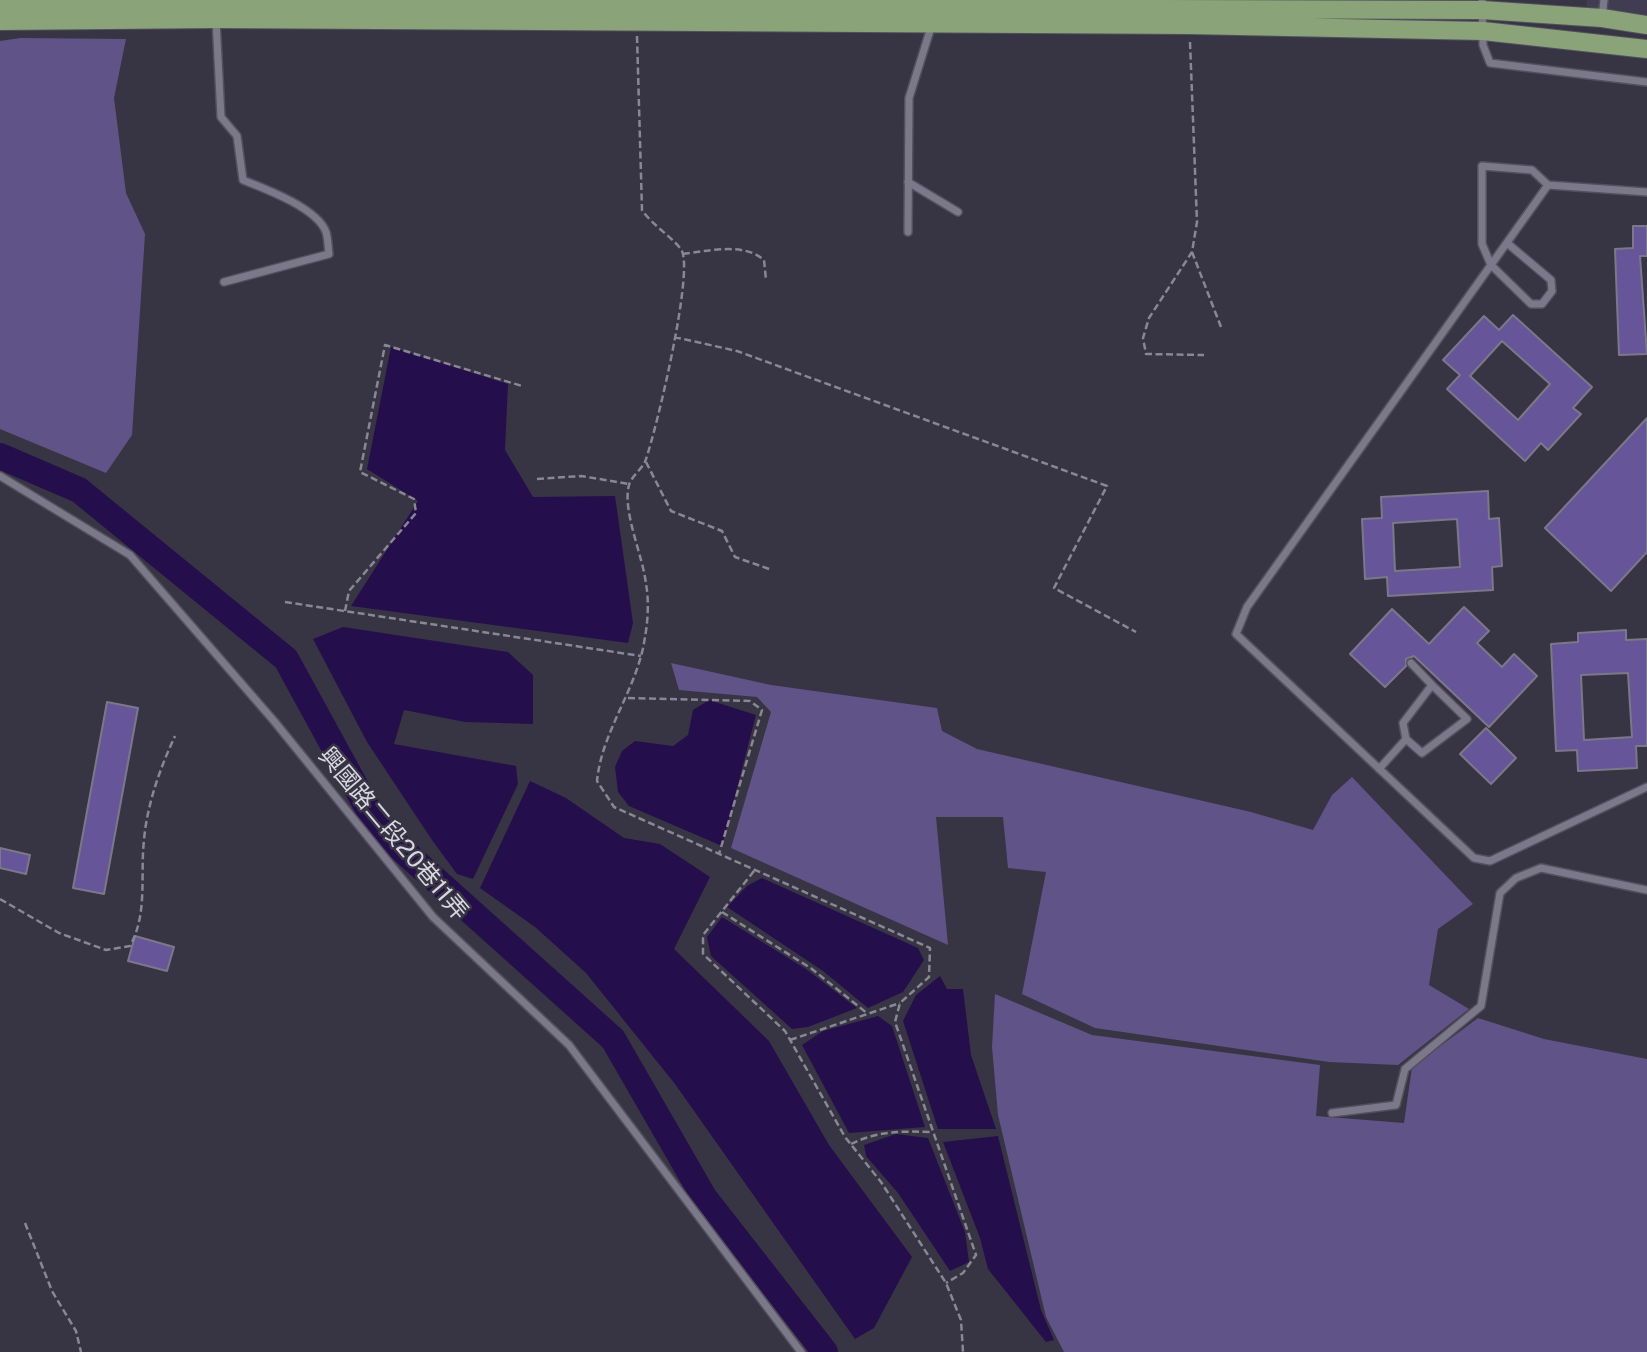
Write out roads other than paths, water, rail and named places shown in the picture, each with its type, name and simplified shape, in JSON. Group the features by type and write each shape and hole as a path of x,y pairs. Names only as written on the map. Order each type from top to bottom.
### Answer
{"main road":[{"path":"0,8 513,4 1482,5 1647,25"},
{"path":"0,21 216,19 1189,25 1483,32 1647,49"}],"lane":[{"path":"1602,18 1604,0"},
{"path":"1482,5 1483,45 1490,63 1647,82"},
{"path":"216,19 221,117 237,136 243,180 283,197 320,221 326,233 329,254 224,282"},
{"path":"908,232 909,99 932,23"},
{"path":"1507,243 1551,280 1552,291 1542,304 1531,304 1491,265 1482,244 1482,166 1532,170 1548,186 1647,192"},
{"path":"908,182 958,212"},
{"path":"1548,186 1247,607 1237,634 1474,859 1490,861 1647,787"},
{"name":"興國路二段20巷11弄","path":"0,476 130,555 274,721 433,917 569,1045 801,1352"},
{"path":"1410,663 1467,719 1422,753 1406,739 1404,723 1432,685"},
{"path":"1379,769 1406,739"},
{"path":"1332,1113 1396,1105 1405,1069 1481,1006 1500,893 1516,878 1541,868 1647,890"}],"waterway":[{"path":"0,456 79,490 286,659 379,829 613,1039 704,1197 825,1352"}]}
